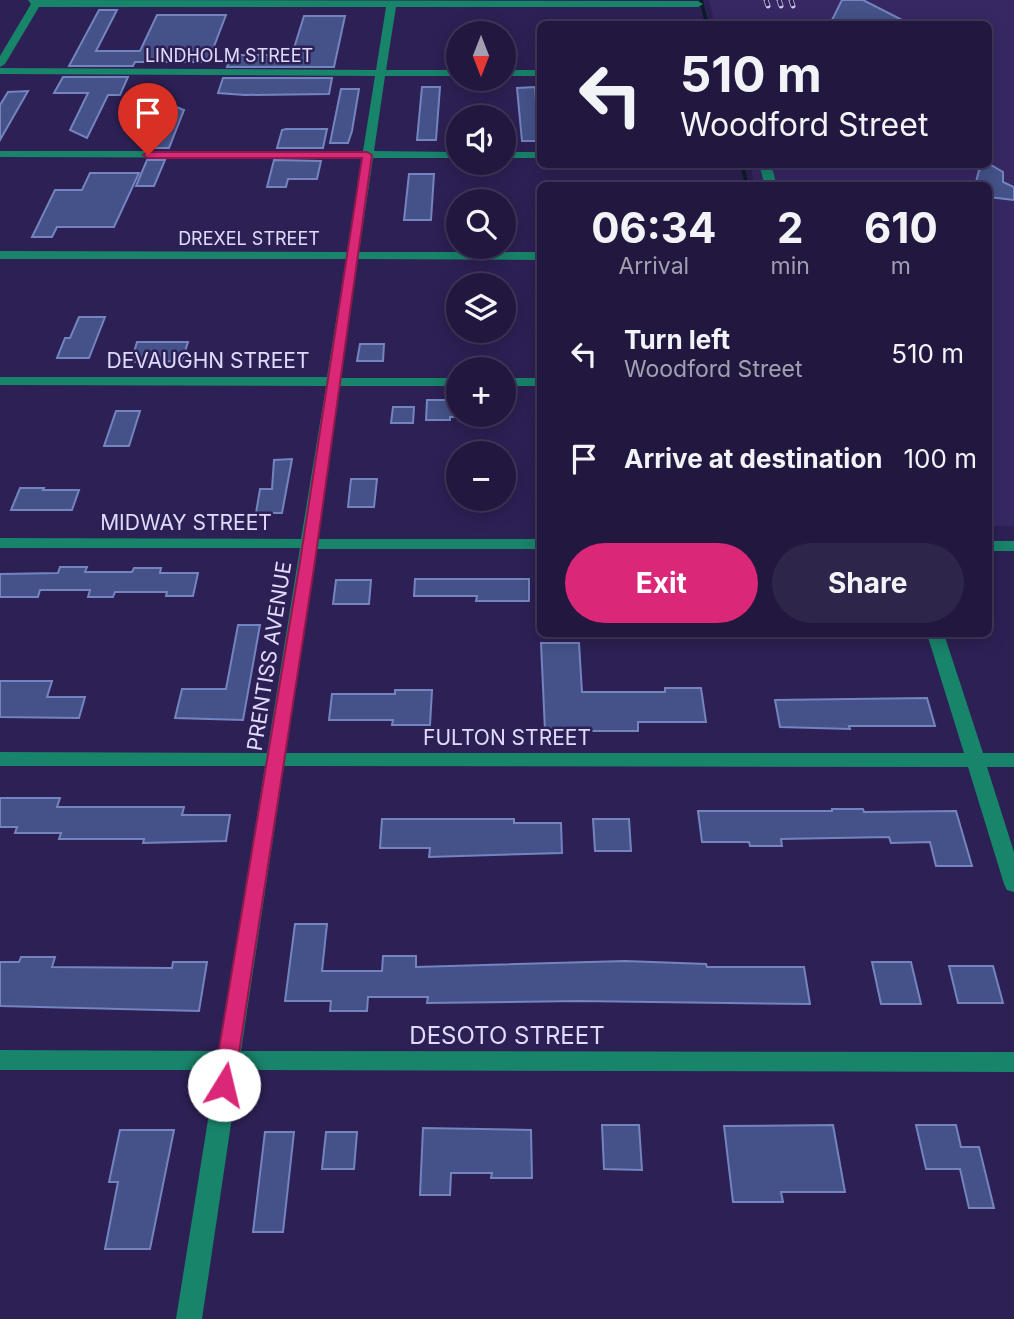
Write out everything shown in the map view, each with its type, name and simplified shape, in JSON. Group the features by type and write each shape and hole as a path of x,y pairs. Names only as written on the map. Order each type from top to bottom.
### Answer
{"street":[{"path":"0,64 35,2 698,5"},
{"name":"PRENTISS AVENUE","path":"189,1319 391,2"},
{"name":"LINDHOLM STREET","path":"0,71 446,73"},
{"path":"516,73 537,73"},
{"path":"0,154 446,155"},
{"path":"516,155 537,155"},
{"name":"DREXEL STREET","path":"0,255 537,257"},
{"name":"DEVAUGHN STREET","path":"0,381 446,382"},
{"path":"516,382 537,382"},
{"name":"MIDWAY STREET","path":"0,543 537,544"},
{"path":"992,545 1014,546"},
{"path":"937,637 1014,884"},
{"name":"FULTON STREET","path":"0,759 1014,760"},
{"name":"DESOTO STREET","path":"0,1060 1014,1062"}],"shaded area":[{"path":"709,0 1014,0 1014,526 992,526 992,182 754,182 751,168 992,168 992,21 714,21"}],"building":[{"path":"842,0 863,0 904,21 832,21"},
{"path":"99,10 117,10 96,51 140,51 157,15 226,15 208,62 69,66"},
{"path":"304,16 345,16 334,67 227,67 231,55 282,55 284,48 294,48"},
{"path":"63,77 128,77 120,95 108,95 87,138 70,130 88,93 54,93"},
{"path":"223,78 332,78 329,94 245,95 218,93"},
{"path":"422,87 440,87 436,140 417,140"},
{"path":"535,87 537,141 522,141 517,88"},
{"path":"341,89 359,89 352,131 348,143 330,143"},
{"path":"28,91 0,140 0,105 8,92"},
{"path":"169,104 184,110 169,148 151,148"},
{"path":"327,129 323,148 277,148 282,130"},
{"path":"147,160 165,160 154,186 136,186"},
{"path":"274,160 321,161 317,179 288,179 286,187 267,187"},
{"path":"992,166 1003,172 1003,182 1014,187 1014,200 992,197 992,182 976,182 979,170 992,168"},
{"path":"90,173 139,173 114,227 57,227 52,237 32,237 55,190 82,190"},
{"path":"409,174 434,174 431,220 404,220"},
{"path":"79,317 105,317 89,358 57,358 65,338 70,338"},
{"path":"137,342 188,342 182,361 131,362"},
{"path":"360,344 384,344 383,361 357,361"},
{"path":"427,400 446,400 446,420 426,420"},
{"path":"393,407 414,407 413,423 391,423"},
{"path":"116,411 140,411 129,446 104,446"},
{"path":"292,459 282,513 256,513 260,489 272,489 274,460"},
{"path":"351,479 377,479 374,507 348,507"},
{"path":"20,488 79,490 72,510 11,510"},
{"path":"60,567 87,567 85,572 132,572 134,568 161,568 160,573 198,573 193,596 166,596 167,592 115,592 113,597 88,597 90,590 40,590 38,597 0,597 0,574 58,573"},
{"path":"415,579 529,579 529,601 476,601 477,596 414,596"},
{"path":"336,580 371,580 369,604 333,604"},
{"path":"238,625 260,625 243,720 175,718 182,689 226,689"},
{"path":"541,643 579,643 582,692 665,692 665,688 701,688 706,722 638,722 638,731 545,731"},
{"path":"0,681 52,681 47,697 85,697 79,718 0,717"},
{"path":"395,690 432,690 430,725 392,725 393,720 329,720 332,694 395,694"},
{"path":"927,698 935,726 849,726 850,729 780,727 775,700"},
{"path":"0,798 60,798 57,807 184,807 182,815 230,815 226,841 143,843 144,839 59,839 61,833 15,833 17,827 0,827"},
{"path":"863,809 864,812 956,811 972,866 936,866 930,842 891,843 889,837 781,839 782,846 750,846 749,842 702,842 698,811"},
{"path":"382,819 514,819 514,823 561,823 562,853 429,857 430,848 380,848"},
{"path":"593,819 629,819 631,851 595,851"},
{"path":"295,924 327,924 322,971 382,971 383,956 416,956 416,967 625,961 706,964 707,967 804,967 810,1004 578,1001 427,1003 428,997 368,997 367,1011 330,1011 331,1001 285,1001"},
{"path":"21,957 55,957 52,967 172,968 173,962 207,962 199,1011 0,1006 0,962 19,962"},
{"path":"872,962 911,962 921,1004 881,1004"},
{"path":"949,966 993,966 1003,1003 958,1003"},
{"path":"602,1125 639,1125 642,1170 604,1169"},
{"path":"833,1125 845,1192 781,1192 783,1202 733,1202 724,1126"},
{"path":"916,1125 956,1125 961,1147 979,1147 994,1208 969,1208 960,1169 926,1169"},
{"path":"423,1128 531,1130 532,1178 491,1178 492,1173 451,1173 450,1195 420,1195"},
{"path":"120,1130 174,1130 150,1249 105,1249 118,1182 109,1182"},
{"path":"265,1132 294,1132 283,1232 253,1232"},
{"path":"326,1132 357,1132 354,1169 322,1169"}],"waterway":[{"path":"701,0 706,21"},
{"path":"743,168 746,182"}],"railway":[{"path":"766,0 768,6"},
{"path":"779,0 781,6"},
{"path":"791,0 793,6"}],"route":[{"path":"148,155 367,155 306,568 224,1085"}]}
